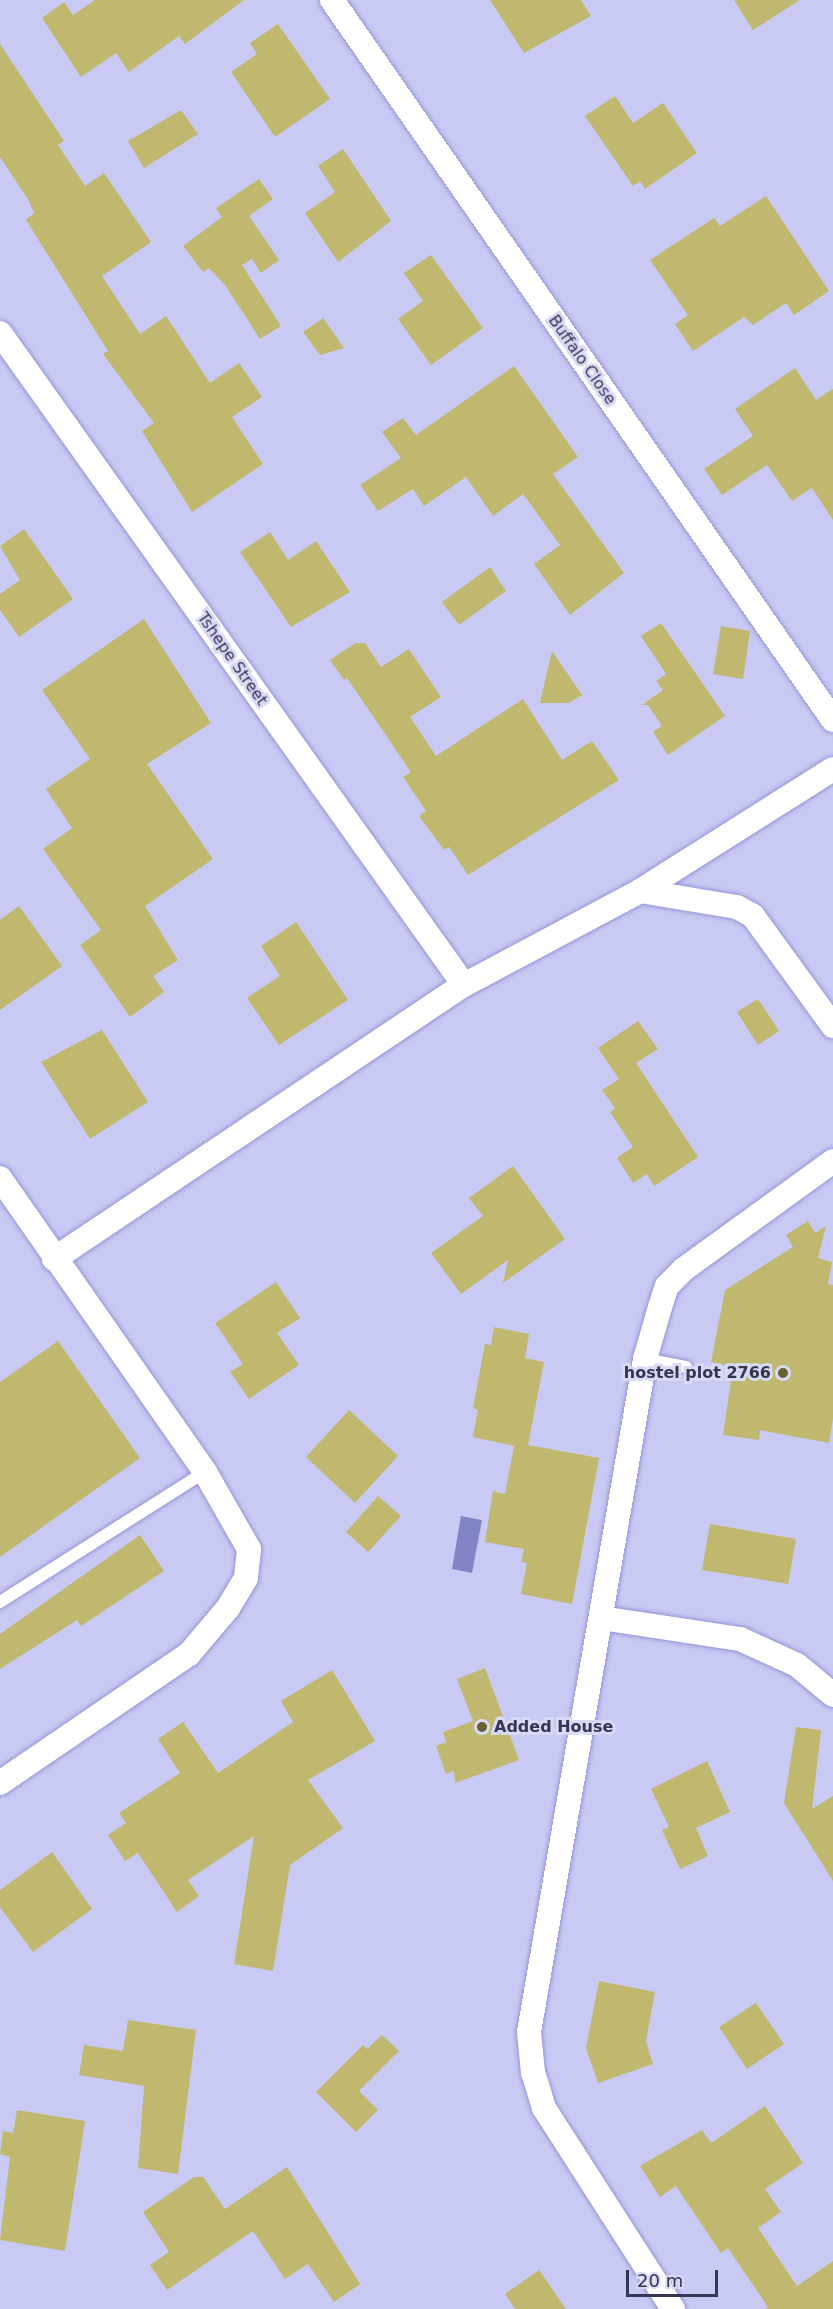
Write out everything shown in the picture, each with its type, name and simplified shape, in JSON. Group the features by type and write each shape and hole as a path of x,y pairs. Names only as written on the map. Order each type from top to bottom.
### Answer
{"street":[{"name":"Buffalo Close","path":"332,0 833,720"},
{"name":"Tshepe Street","path":"0,333 464,985"},
{"path":"54,1259 464,985 640,891 833,769"},
{"path":"640,891 736,907 753,916 833,1026"},
{"path":"673,2309 559,2136 533,2073 529,2032 645,1359 660,1307 675,1277 833,1161"},
{"path":"0,1178 54,1259 205,1472 249,1550 246,1578 228,1608 189,1654 0,1783"},
{"path":"601,1618 740,1639 797,1665 833,1695"}],"lane":[{"path":"645,1359 686,1367"},
{"path":"0,1602 205,1472"}],"water":[{"path":"461,1516 482,1520 472,1573 452,1569"}],"building":[{"path":"95,0 244,0 185,44 179,36 129,72 116,53 81,77 42,18 64,2 73,15"},
{"path":"490,0 581,0 591,16 524,53"},
{"path":"734,0 800,0 753,30"},
{"path":"278,24 330,99 275,137 231,72 257,54 250,43"},
{"path":"0,44 64,141 58,145 85,186 104,173 151,242 102,276 140,334 166,316 210,383 239,363 262,397 232,417 263,464 192,512 142,431 154,423 103,354 108,351 26,220 34,213 29,201 0,157"},
{"path":"615,96 633,123 663,103 697,153 645,189 640,181 633,186 585,116"},
{"path":"181,110 198,134 144,168 128,141"},
{"path":"343,149 391,221 338,262 305,213 335,192 318,166"},
{"path":"259,179 273,199 249,216 279,260 261,273 252,259 242,265 281,326 260,339 225,285 209,268 203,272 183,246 222,217 216,208"},
{"path":"766,196 829,291 794,315 786,303 753,325 744,317 693,351 675,324 688,315 650,260 714,218 720,226"},
{"path":"431,255 483,328 431,365 398,319 423,301 404,273"},
{"path":"323,318 344,348 320,355 303,332"},
{"path":"514,366 578,457 553,474 624,573 570,615 534,564 560,545 523,494 493,516 466,477 424,506 413,489 378,511 360,485 401,458 382,432 403,418 416,435"},
{"path":"795,368 816,400 833,389 833,520 812,488 792,501 767,465 722,495 704,469 753,436 735,409"},
{"path":"24,529 73,599 19,637 0,610 0,594 20,580 0,546"},
{"path":"270,532 288,560 316,541 350,592 291,627 240,552"},
{"path":"490,567 506,591 459,625 442,602"},
{"path":"144,619 211,723 147,764 213,859 145,906 178,960 153,976 164,992 130,1017 80,945 101,930 43,849 72,828 46,789 90,759 42,690"},
{"path":"661,623 725,716 668,755 653,732 662,726 648,705 642,705 663,690 656,681 666,674 641,636"},
{"path":"721,626 750,631 743,679 713,674"},
{"path":"355,643 365,643 381,667 409,649 441,697 410,717 436,756 523,699 562,760 592,741 619,780 468,875 449,847 444,850 419,816 426,811 403,777 411,772 347,678 344,680 330,660"},
{"path":"552,651 582,695 569,703 540,703"},
{"path":"19,906 62,966 0,1010 0,920"},
{"path":"296,922 348,1000 279,1045 247,998 280,976 261,946"},
{"path":"758,999 779,1031 758,1045 737,1012"},
{"path":"638,1021 658,1049 636,1063 698,1157 654,1186 647,1174 633,1183 617,1158 633,1147 610,1112 615,1108 602,1090 619,1079 598,1048"},
{"path":"102,1030 148,1102 90,1139 41,1062"},
{"path":"513,1166 565,1239 503,1283 508,1260 461,1294 431,1253 483,1216 469,1198"},
{"path":"808,1221 815,1233 826,1226 818,1258 832,1262 828,1284 833,1285 833,1419 829,1443 760,1430 759,1440 723,1435 733,1367 711,1362 725,1290 793,1247 786,1235"},
{"path":"276,1282 300,1318 277,1333 299,1365 249,1399 230,1372 243,1364 215,1323"},
{"path":"494,1327 529,1334 525,1358 544,1362 528,1445 599,1458 572,1604 521,1594 527,1563 521,1562 524,1549 485,1542 493,1491 505,1494 514,1446 473,1437 478,1410 473,1408 485,1344 491,1345"},
{"path":"58,1341 140,1458 0,1557 0,1382"},
{"path":"349,1410 398,1456 355,1503 306,1457"},
{"path":"378,1496 401,1516 368,1552 346,1532"},
{"path":"710,1524 796,1539 788,1584 702,1570"},
{"path":"140,1535 164,1571 81,1626 77,1620 0,1669 0,1634"},
{"name":"Added House","path":"485,1668 519,1760 455,1783 454,1771 446,1774 436,1746 446,1742 443,1732 473,1721 457,1679"},
{"path":"332,1670 375,1741 308,1780 343,1828 290,1865 273,1971 234,1964 254,1836 188,1880 199,1896 177,1912 138,1853 125,1861 108,1835 126,1823 119,1813 180,1773 158,1739 183,1722 218,1773 293,1722 281,1701"},
{"path":"796,1727 821,1730 812,1809 833,1796 833,1881 784,1803"},
{"path":"707,1761 730,1812 696,1828 708,1856 680,1869 662,1830 669,1827 651,1789"},
{"path":"52,1852 92,1909 33,1952 0,1907 0,1890"},
{"path":"599,1981 655,1992 646,2041 653,2064 598,2083 586,2048"},
{"path":"756,2003 784,2044 747,2069 719,2027"},
{"path":"128,2020 196,2030 178,2174 138,2168 144,2086 79,2075 84,2045 123,2051"},
{"path":"382,2035 399,2051 359,2091 378,2110 356,2132 316,2092 363,2045 367,2049"},
{"path":"765,2106 803,2163 765,2189 781,2212 758,2228 797,2286 833,2261 833,2309 765,2309 768,2307 728,2248 721,2253 676,2186 660,2197 640,2166 702,2130 711,2143"},
{"path":"17,2110 85,2121 65,2251 0,2240 10,2157 0,2154 3,2131 13,2133"},
{"path":"287,2167 360,2284 334,2302 308,2264 285,2279 253,2231 167,2290 150,2265 169,2252 143,2212 194,2177 203,2177 225,2209"},
{"path":"539,2270 566,2309 515,2309 505,2294"}],"place":[{"name":"hostel plot 2766","path":"783,1373"},
{"name":"Added House","path":"482,1727"}]}
